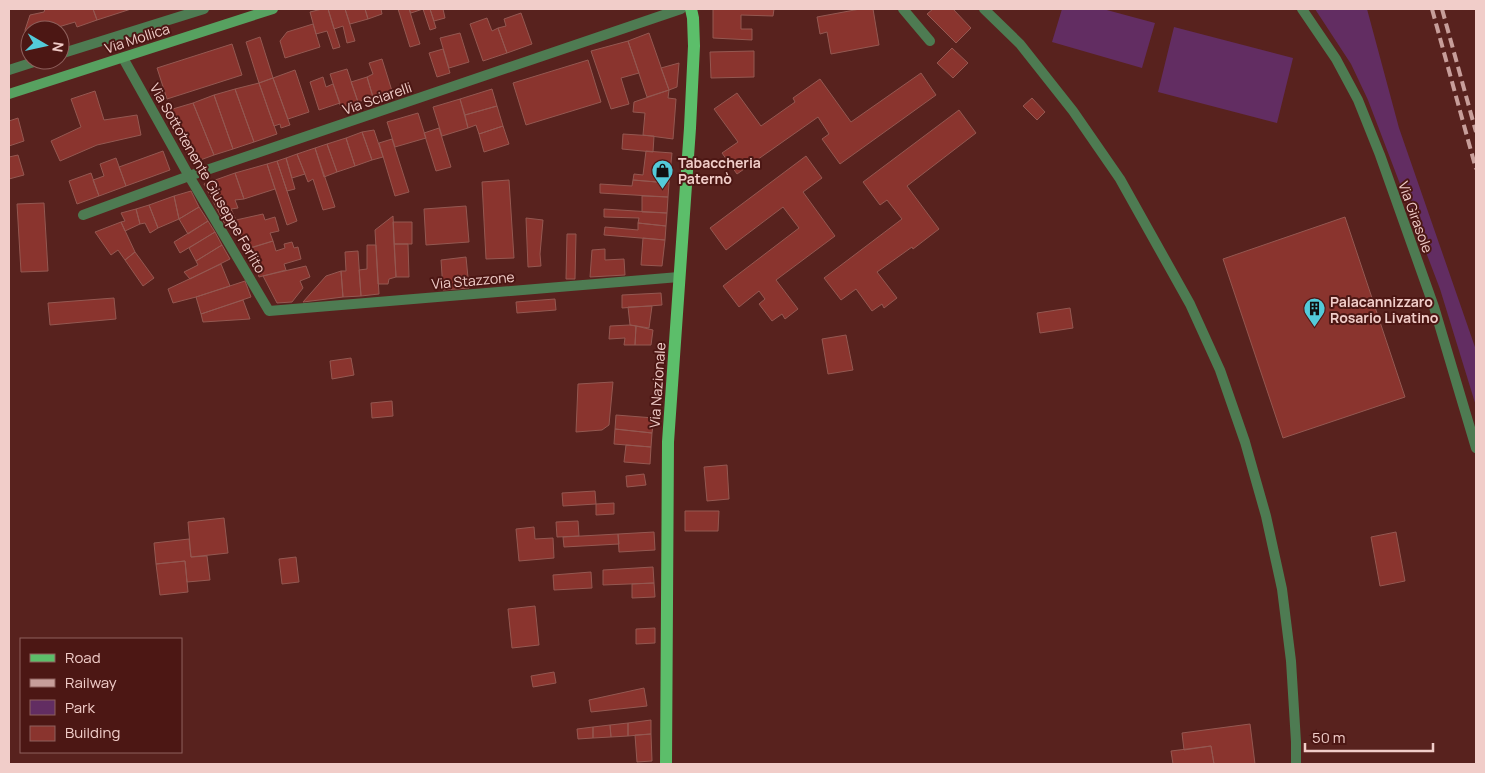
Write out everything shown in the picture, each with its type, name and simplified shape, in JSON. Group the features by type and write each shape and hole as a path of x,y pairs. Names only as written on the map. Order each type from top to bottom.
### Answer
{"main road":[{"name":"Via Nazionale","path":"666,764 668,442 690,119 694,46 693,12"}],"street":[{"path":"70,51 204,9"},
{"name":"Via Mollica","path":"9,94 273,9"},
{"name":"Via Sciarelli","path":"82,215 189,176 681,9"},
{"path":"903,9 930,41"},
{"path":"984,9 1020,44 1073,110 1120,179 1190,304 1220,370 1245,442 1266,516 1282,589 1291,661 1296,764"},
{"name":"Via Girasole","path":"1302,9 1336,59 1358,100 1434,307 1476,448"},
{"name":"Via Sottotenente Giuseppe Ferlito","path":"123,58 189,176 269,312"},
{"name":"Via Stazzone","path":"269,312 679,277"}],"green space":[{"path":"1062,9 1103,9 1155,23 1142,68 1052,42"},
{"path":"1315,9 1367,9 1399,128 1476,350 1476,406 1440,289 1368,100 1351,64"},
{"path":"1174,27 1293,58 1277,123 1158,92"}],"building":[{"path":"45,9 93,9 97,20 77,27 75,22 70,24 70,20 28,20 30,15 44,12"},
{"path":"93,9 131,9 97,20"},
{"path":"328,9 340,47 333,49 327,31 316,34 310,12"},
{"path":"328,9 345,9 355,41 347,43 343,26 334,29"},
{"path":"345,9 365,9 368,19 350,24"},
{"path":"365,9 381,9 382,14 368,19"},
{"path":"398,9 409,9 420,44 410,47"},
{"path":"409,9 423,9 411,13"},
{"path":"423,9 430,9 436,28 430,30"},
{"path":"430,9 443,9 445,18 434,21"},
{"path":"713,9 774,9 773,16 741,15 741,29 752,29 752,40 713,38"},
{"path":"860,9 873,9 879,45 831,54 827,32 820,34 817,17"},
{"path":"933,9 953,9 971,28 956,43 927,14"},
{"path":"521,13 532,44 507,53 498,28 506,26 504,19"},
{"path":"487,18 492,31 498,28 507,53 483,61 470,24"},
{"path":"313,24 320,47 285,58 280,41 287,32"},
{"path":"460,33 469,62 449,68 440,38"},
{"path":"649,33 669,90 647,97 628,41"},
{"path":"260,37 273,78 259,83 246,42"},
{"path":"628,41 639,73 621,78 629,104 611,109 591,51"},
{"path":"232,44 242,75 167,99 157,68"},
{"path":"952,48 968,63 953,78 937,63"},
{"path":"443,49 450,73 437,77 429,53"},
{"path":"754,51 754,77 711,78 710,52"},
{"path":"382,59 392,91 373,97 367,77 373,74 369,63"},
{"path":"588,60 601,102 526,125 513,83"},
{"path":"679,63 677,87 669,90 661,68"},
{"path":"347,69 358,102 341,108 330,74"},
{"path":"295,70 309,112 288,119 273,78"},
{"path":"921,73 936,95 840,164 822,139 829,134 818,117 737,174 722,153 738,142 714,109 737,93 761,126 795,102 793,98 820,79 851,122"},
{"path":"323,77 326,87 333,84 340,103 319,110 310,82"},
{"path":"367,77 373,97 358,102 351,82"},
{"path":"273,78 290,125 281,128 280,124 274,126 259,83"},
{"path":"259,83 277,134 254,142 235,89"},
{"path":"235,89 254,142 233,149 214,95"},
{"path":"492,89 497,106 465,115 460,99"},
{"path":"669,90 668,98 676,99 673,139 643,135 645,113 633,112 634,102"},
{"path":"95,91 104,120 137,115 141,135 97,145 60,161 51,141 81,127 71,99"},
{"path":"214,95 233,149 214,155 193,103"},
{"path":"1032,98 1045,112 1037,120 1023,106"},
{"path":"460,99 468,128 442,136 433,107"},
{"path":"193,103 214,155 192,163 166,111"},
{"path":"497,106 503,126 479,134 476,125 468,128 465,115"},
{"path":"959,110 976,133 907,186 939,229 913,249 912,247 877,272 897,298 884,308 882,304 872,311 856,289 841,300 824,278 902,219 887,200 880,205 863,182"},
{"path":"418,113 426,138 395,147 387,122"},
{"path":"18,118 24,141 9,146 9,121"},
{"path":"503,126 509,144 484,152 479,134"},
{"path":"439,128 451,167 436,171 424,133"},
{"path":"374,130 383,157 372,160 362,132"},
{"path":"362,132 372,160 355,166 346,138"},
{"path":"623,134 654,136 653,152 622,149"},
{"path":"346,138 355,166 337,172 327,144"},
{"path":"392,139 409,192 395,196 379,143"},
{"path":"327,144 337,172 324,177 315,148"},
{"path":"315,148 335,207 323,210 313,179 308,182 297,154"},
{"path":"163,151 170,170 126,186 119,167"},
{"path":"646,151 672,153 669,183 633,180 634,174 643,175"},
{"path":"297,154 305,174 292,178 286,158"},
{"path":"18,155 24,175 9,179 9,157"},
{"path":"806,156 822,178 803,192 835,236 776,280 798,309 785,319 782,314 772,321 759,304 765,299 759,291 739,307 723,286 799,228 783,207 726,250 710,228"},
{"path":"116,158 126,186 99,196 93,180 104,176 100,164"},
{"path":"286,158 295,189 287,191 277,161"},
{"path":"277,161 297,221 287,225 267,164"},
{"path":"267,164 275,189 244,199 235,173"},
{"path":"91,173 99,196 77,204 69,181"},
{"path":"235,173 244,199 235,200 238,208 231,209 236,220 225,224 204,184"},
{"path":"509,180 514,258 486,259 482,182"},
{"path":"633,180 669,183 668,197 600,193 600,184 632,186"},
{"path":"191,191 199,207 179,219 174,196"},
{"path":"174,196 179,219 158,228 149,205"},
{"path":"642,196 668,197 667,213 642,212"},
{"path":"44,203 48,271 21,272 17,204"},
{"path":"149,205 158,228 150,233 145,223 140,224 136,209"},
{"path":"466,206 469,242 426,245 424,209"},
{"path":"199,207 208,221 188,234 179,219"},
{"path":"136,209 140,224 125,231 121,222 125,221 121,213"},
{"path":"604,209 667,213 666,226 638,223 639,218 604,217"},
{"path":"263,214 265,220 275,217 279,231 270,233 273,241 246,249 236,220"},
{"path":"393,216 396,277 389,279 388,284 378,284 375,230"},
{"name":"Palacannizzaro Rosario Livatino","path":"1345,217 1405,397 1283,438 1223,259"},
{"path":"526,218 543,220 540,254 541,266 528,267"},
{"path":"208,221 215,232 180,253 174,242"},
{"path":"121,222 135,252 125,260 118,250 111,255 95,232"},
{"path":"393,222 412,222 412,244 394,244"},
{"path":"638,223 666,226 665,240 604,235 605,227 638,230"},
{"path":"215,232 222,245 196,261 189,248"},
{"path":"567,234 576,234 575,279 566,279"},
{"path":"643,238 665,240 662,266 641,265"},
{"path":"273,241 276,251 285,248 284,244 292,242 294,248 298,247 301,259 284,264 286,270 259,277 251,248"},
{"path":"394,244 408,244 409,277 396,277"},
{"path":"222,245 230,259 190,279 184,272 198,265 196,261"},
{"path":"367,245 376,245 379,294 361,296 359,270 367,269"},
{"path":"605,249 605,260 624,259 625,275 590,277 592,250"},
{"path":"358,251 361,296 343,297 341,271 346,271 345,252"},
{"path":"135,252 154,278 143,286 125,260"},
{"path":"466,257 469,288 443,290 441,260"},
{"path":"221,264 230,286 173,303 168,289"},
{"path":"306,266 310,277 300,281 303,288 292,302 277,303 263,276"},
{"path":"341,271 343,297 303,302 326,276"},
{"path":"245,281 251,297 201,314 196,297"},
{"path":"661,293 662,305 622,308 622,295"},
{"path":"114,298 116,319 50,325 48,303"},
{"path":"555,299 556,310 517,313 516,302"},
{"path":"243,300 250,319 203,322 201,314"},
{"path":"652,306 649,328 630,325 628,307"},
{"path":"1070,308 1073,328 1040,333 1037,313"},
{"path":"610,326 636,326 635,345 624,345 625,338 609,339"},
{"path":"636,326 653,330 651,345 635,345"},
{"path":"846,335 853,370 828,374 822,339"},
{"path":"351,358 354,375 332,379 330,361"},
{"path":"613,382 609,425 602,430 576,432 578,384"},
{"path":"392,401 393,416 372,418 371,403"},
{"path":"616,415 654,418 652,433 615,429"},
{"path":"615,429 652,433 651,447 614,444"},
{"path":"626,445 651,447 650,464 624,462"},
{"path":"727,465 729,499 707,501 704,467"},
{"path":"644,474 646,485 627,487 626,476"},
{"path":"595,491 596,504 563,506 562,493"},
{"path":"614,503 614,514 596,515 596,504"},
{"path":"685,511 719,511 718,531 685,531"},
{"path":"224,518 228,553 191,557 188,522"},
{"path":"578,521 579,536 557,537 556,522"},
{"path":"534,527 535,539 553,538 554,558 519,561 516,529"},
{"path":"654,532 655,550 619,552 618,534"},
{"path":"1396,532 1405,581 1380,586 1371,537"},
{"path":"618,534 619,544 564,547 563,537"},
{"path":"189,539 191,557 207,556 210,580 187,582 185,561 156,564 154,543"},
{"path":"296,557 299,582 282,584 279,559"},
{"path":"185,561 188,592 160,595 156,564"},
{"path":"653,567 654,583 603,585 603,570"},
{"path":"591,572 592,588 554,590 553,575"},
{"path":"654,583 655,597 632,598 632,584"},
{"path":"535,606 539,645 512,648 508,609"},
{"path":"655,628 655,643 636,644 636,629"},
{"path":"554,672 556,683 533,687 531,676"},
{"path":"644,688 647,706 591,712 589,700"},
{"path":"651,720 651,734 628,736 628,723"},
{"path":"628,723 628,736 611,737 610,725"},
{"path":"1250,724 1255,764 1214,764 1211,746 1184,750 1182,733"},
{"path":"610,725 611,737 593,738 593,727"},
{"path":"593,727 593,738 578,739 577,729"},
{"path":"651,734 652,761 637,762 635,735"},
{"path":"1211,746 1214,764 1173,764 1171,751"}],"railway":[{"path":"1432,9 1476,169"},
{"path":"1442,9 1476,132"}],"place":[{"name":"Tabaccheria Paternò","path":"662,189"},
{"name":"Palacannizzaro Rosario Livatino","path":"1314,328"}]}
